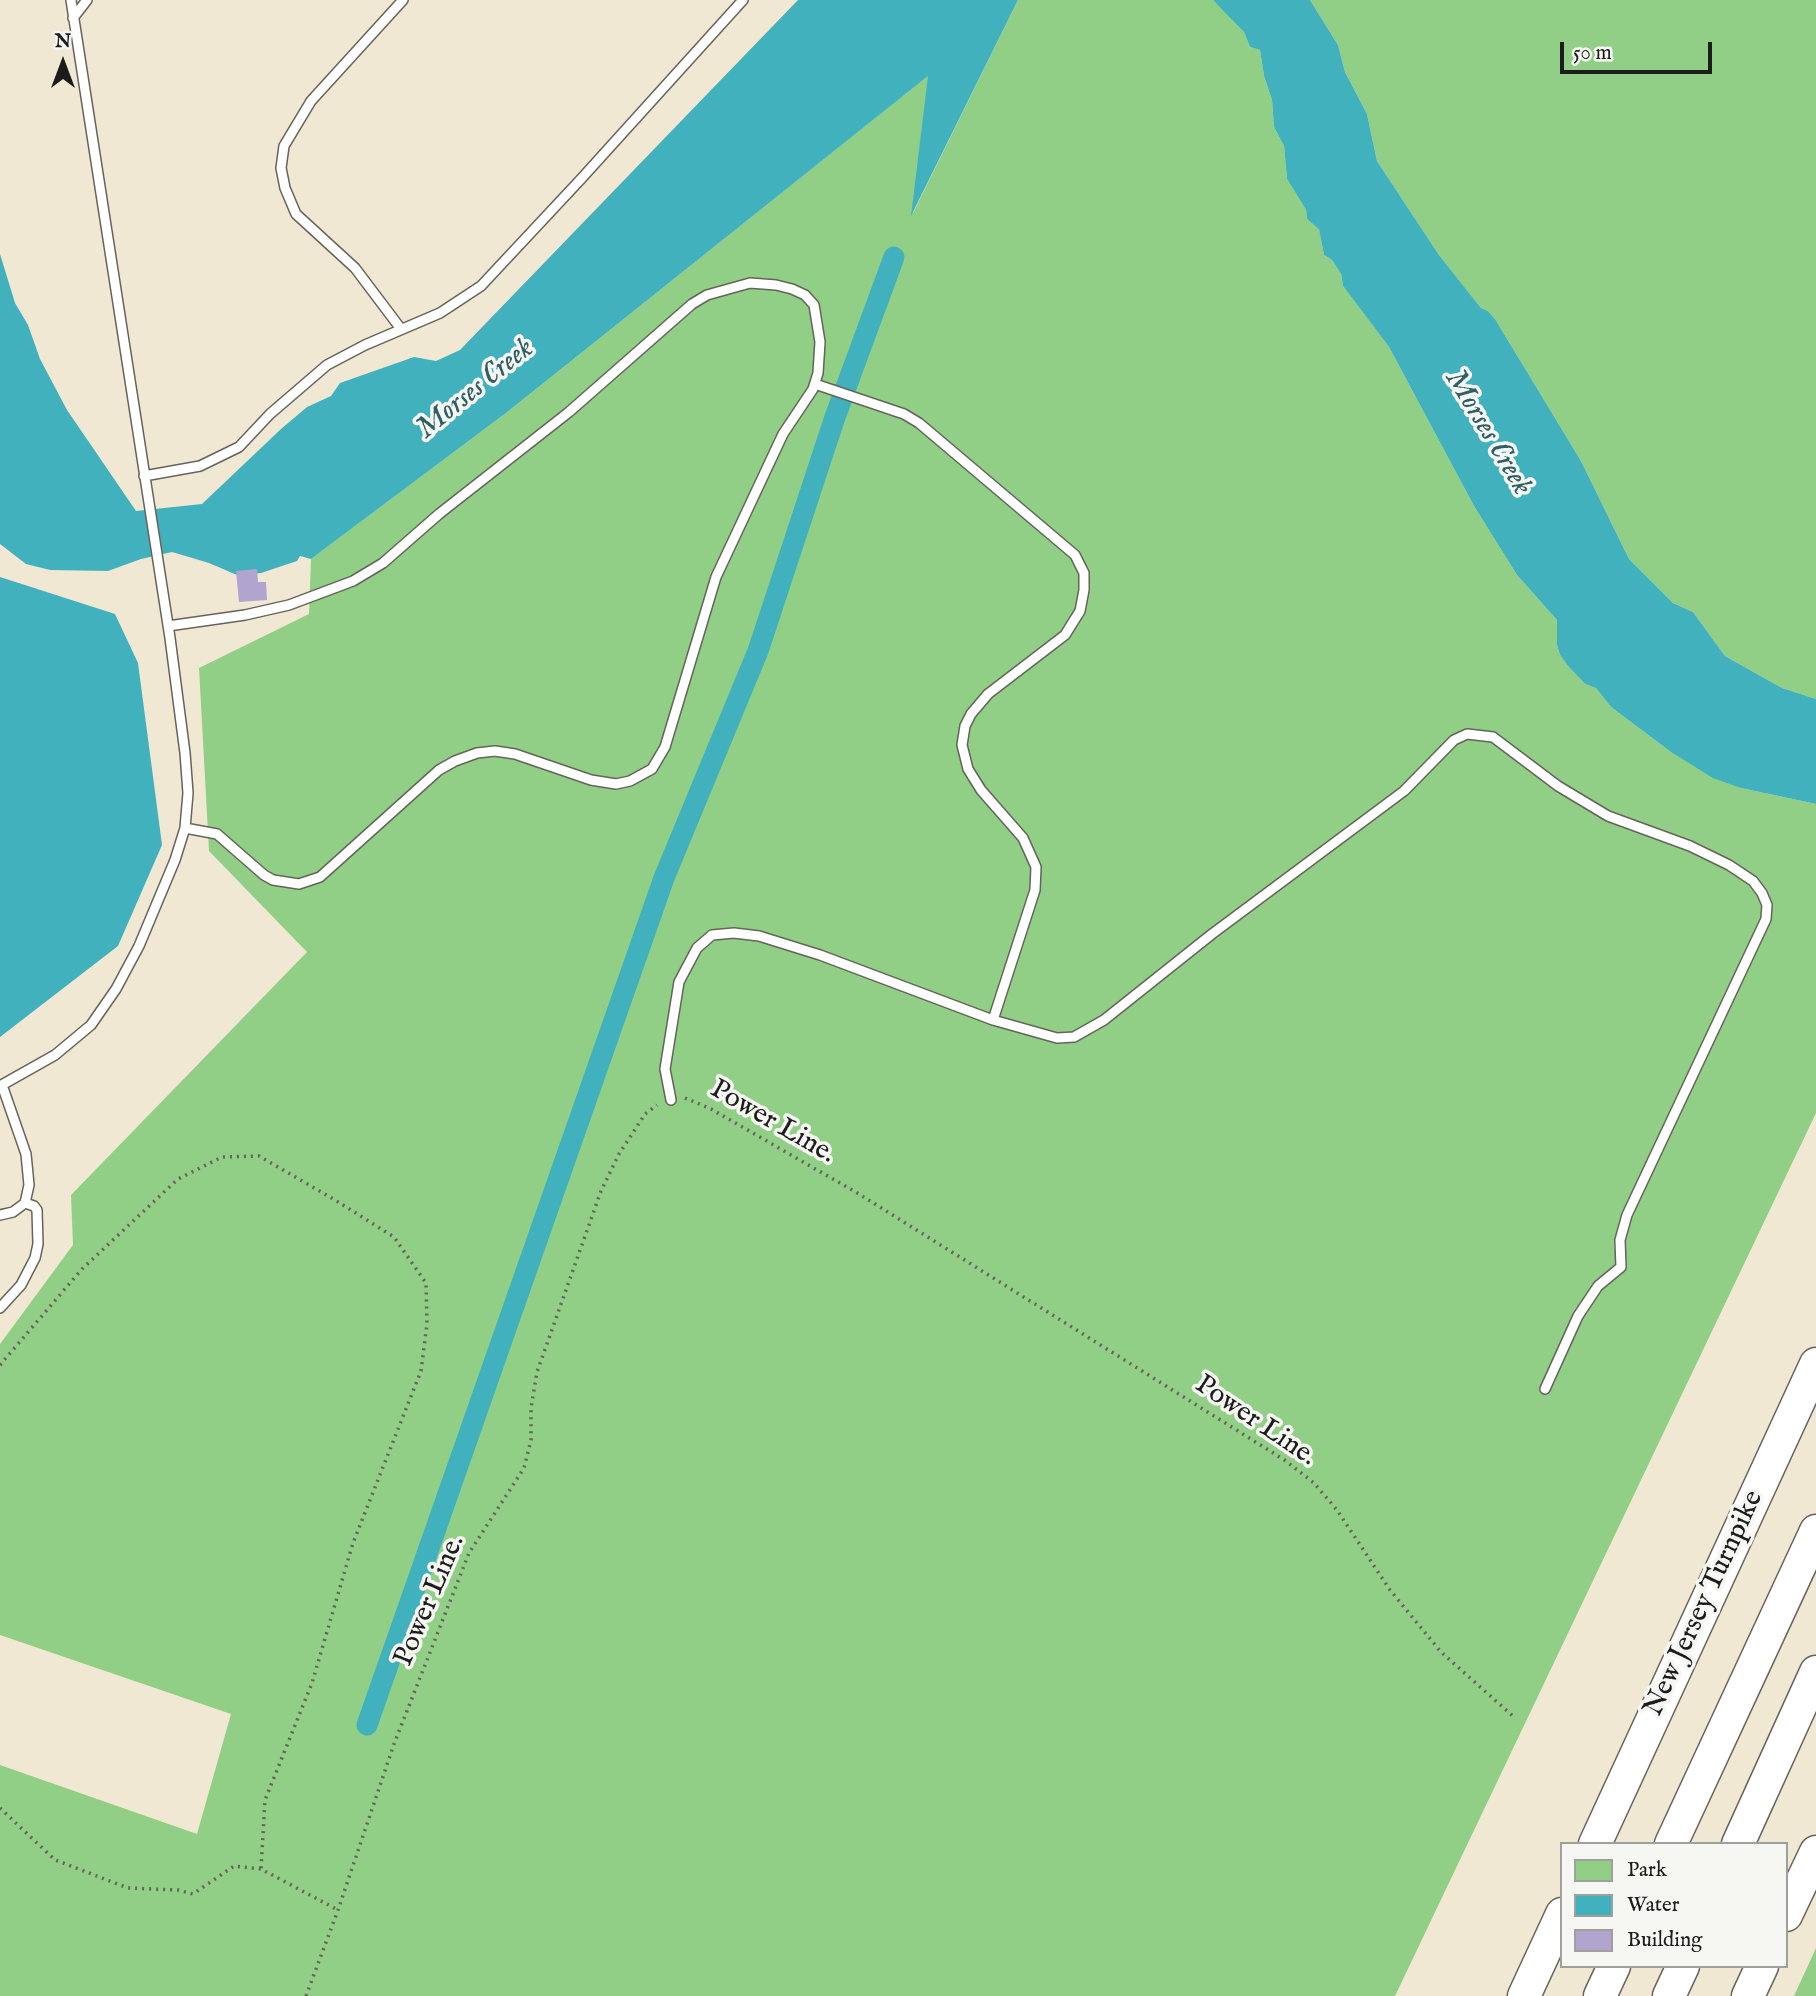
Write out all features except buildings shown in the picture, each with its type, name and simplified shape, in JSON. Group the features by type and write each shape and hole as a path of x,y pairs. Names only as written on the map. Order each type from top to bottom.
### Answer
{"highway":[{"name":"New Jersey Turnpike","path":"1596,1842 1816,1364"},
{"path":"1672,1842 1816,1531"},
{"path":"1739,1842 1816,1672"},
{"path":"1788,1911 1816,1852"},
{"path":"1524,1996 1560,1918"},
{"path":"1600,1996 1613,1968"},
{"path":"1669,1996 1681,1968"},
{"path":"1748,1996 1761,1968"}],"lane":[{"path":"0,1215 13,1212 25,1203 29,1185 29,1168 22,1138 1,1086 55,1055 91,1025 116,989 139,946 175,860 185,828 188,793 168,626 90,108 71,0"},
{"path":"73,18 87,0"},
{"path":"401,329 355,268 296,214 285,188 281,168 284,146 312,101 403,0"},
{"path":"144,476 200,466 239,447 270,414 327,365 440,313 481,286 743,0"},
{"path":"168,626 244,615 289,605 353,581 383,563 439,514 569,412 692,304 707,295 750,283 792,289 804,295 814,305 818,323 818,373 815,384 783,434 716,577 665,747 652,769 642,776 615,784 591,780 515,754 495,751 477,753 439,770 320,877 299,884 273,880 264,875 217,834 185,828"},
{"path":"815,384 904,414 919,423 1057,538 1075,555 1084,573 1080,611 1065,635 988,694 971,714 965,726 962,745 968,769 981,790 1023,838 1036,867 1035,890 993,1020"},
{"path":"671,1100 665,1069 679,982 697,948 712,935 734,933 771,940 820,955 993,1020 1057,1038 1074,1037 1087,1031 1212,934 1404,792 1454,740 1467,734 1493,737 1558,786 1608,816 1690,845 1737,870 1753,881 1768,905 1766,919 1627,1215 1620,1240 1622,1267 1598,1286 1578,1315 1545,1389"},
{"path":"0,1308 21,1285 35,1258 38,1244 37,1210 25,1203"}],"path":[{"name":"Power Line.","path":"306,1996 394,1744 468,1553 524,1468 531,1440 531,1408 537,1372 601,1191 619,1154 645,1114 664,1101 687,1097 859,1194 1286,1461 1314,1483 1337,1510 1390,1590 1441,1653 1514,1717"},
{"path":"0,1365 82,1269 158,1197 178,1179 222,1157 259,1156 335,1200 394,1237 426,1283 427,1324 421,1371 353,1543 312,1682 265,1800 261,1869"},
{"path":"0,1808 55,1860 128,1888 178,1890 193,1894 234,1866 261,1869 338,1910"}],"green space":[{"path":"1018,0 1213,0 1223,9 1244,32 1250,47 1260,50 1264,76 1272,100 1274,127 1284,146 1287,179 1306,210 1307,219 1319,228 1324,255 1332,260 1341,274 1343,286 1389,347 1474,506 1517,575 1557,620 1557,645 1568,666 1585,684 1596,688 1611,707 1671,752 1692,764 1741,788 1816,804 1816,1113 1395,1996 0,1996 0,1765 197,1834 231,1714 0,1635 0,1344 73,1245 71,1195 307,952 209,851 199,668 309,614 311,559 506,413 929,75 913,213"},
{"path":"1310,0 1816,0 1816,699 1782,688 1725,656 1693,612 1673,603 1629,559 1581,461 1495,319 1481,308 1439,255 1377,161 1367,114 1345,72 1338,45"},
{"path":"1816,1948 1816,1996 1794,1996"}],"water":[{"name":"Morses Creek","path":"798,0 1018,0 911,216 928,76 506,413 311,559 300,556 297,561 261,573 237,575 172,552 141,559 108,571 50,570 26,564 0,544 0,254 15,303 28,325 40,359 67,410 136,511 202,504 281,429 307,407 331,396 340,383 414,357 436,361 460,350"},
{"name":"Morses Creek","path":"1213,0 1310,0 1338,45 1345,72 1367,114 1377,161 1439,255 1481,308 1495,319 1581,461 1629,559 1673,603 1693,612 1725,656 1782,688 1816,699 1816,804 1741,788 1713,778 1671,752 1611,707 1596,688 1585,684 1568,666 1557,645 1557,620 1517,575 1474,506 1389,347 1343,286 1341,274 1332,260 1324,255 1319,229 1307,219 1306,210 1287,179 1284,146 1274,127 1272,100 1264,76 1260,50 1250,47 1244,32"},
{"path":"0,577 115,614 138,663 162,845 118,946 0,1037"}],"waterway":[{"path":"367,1725 664,878 758,651 834,420 894,257"}]}
